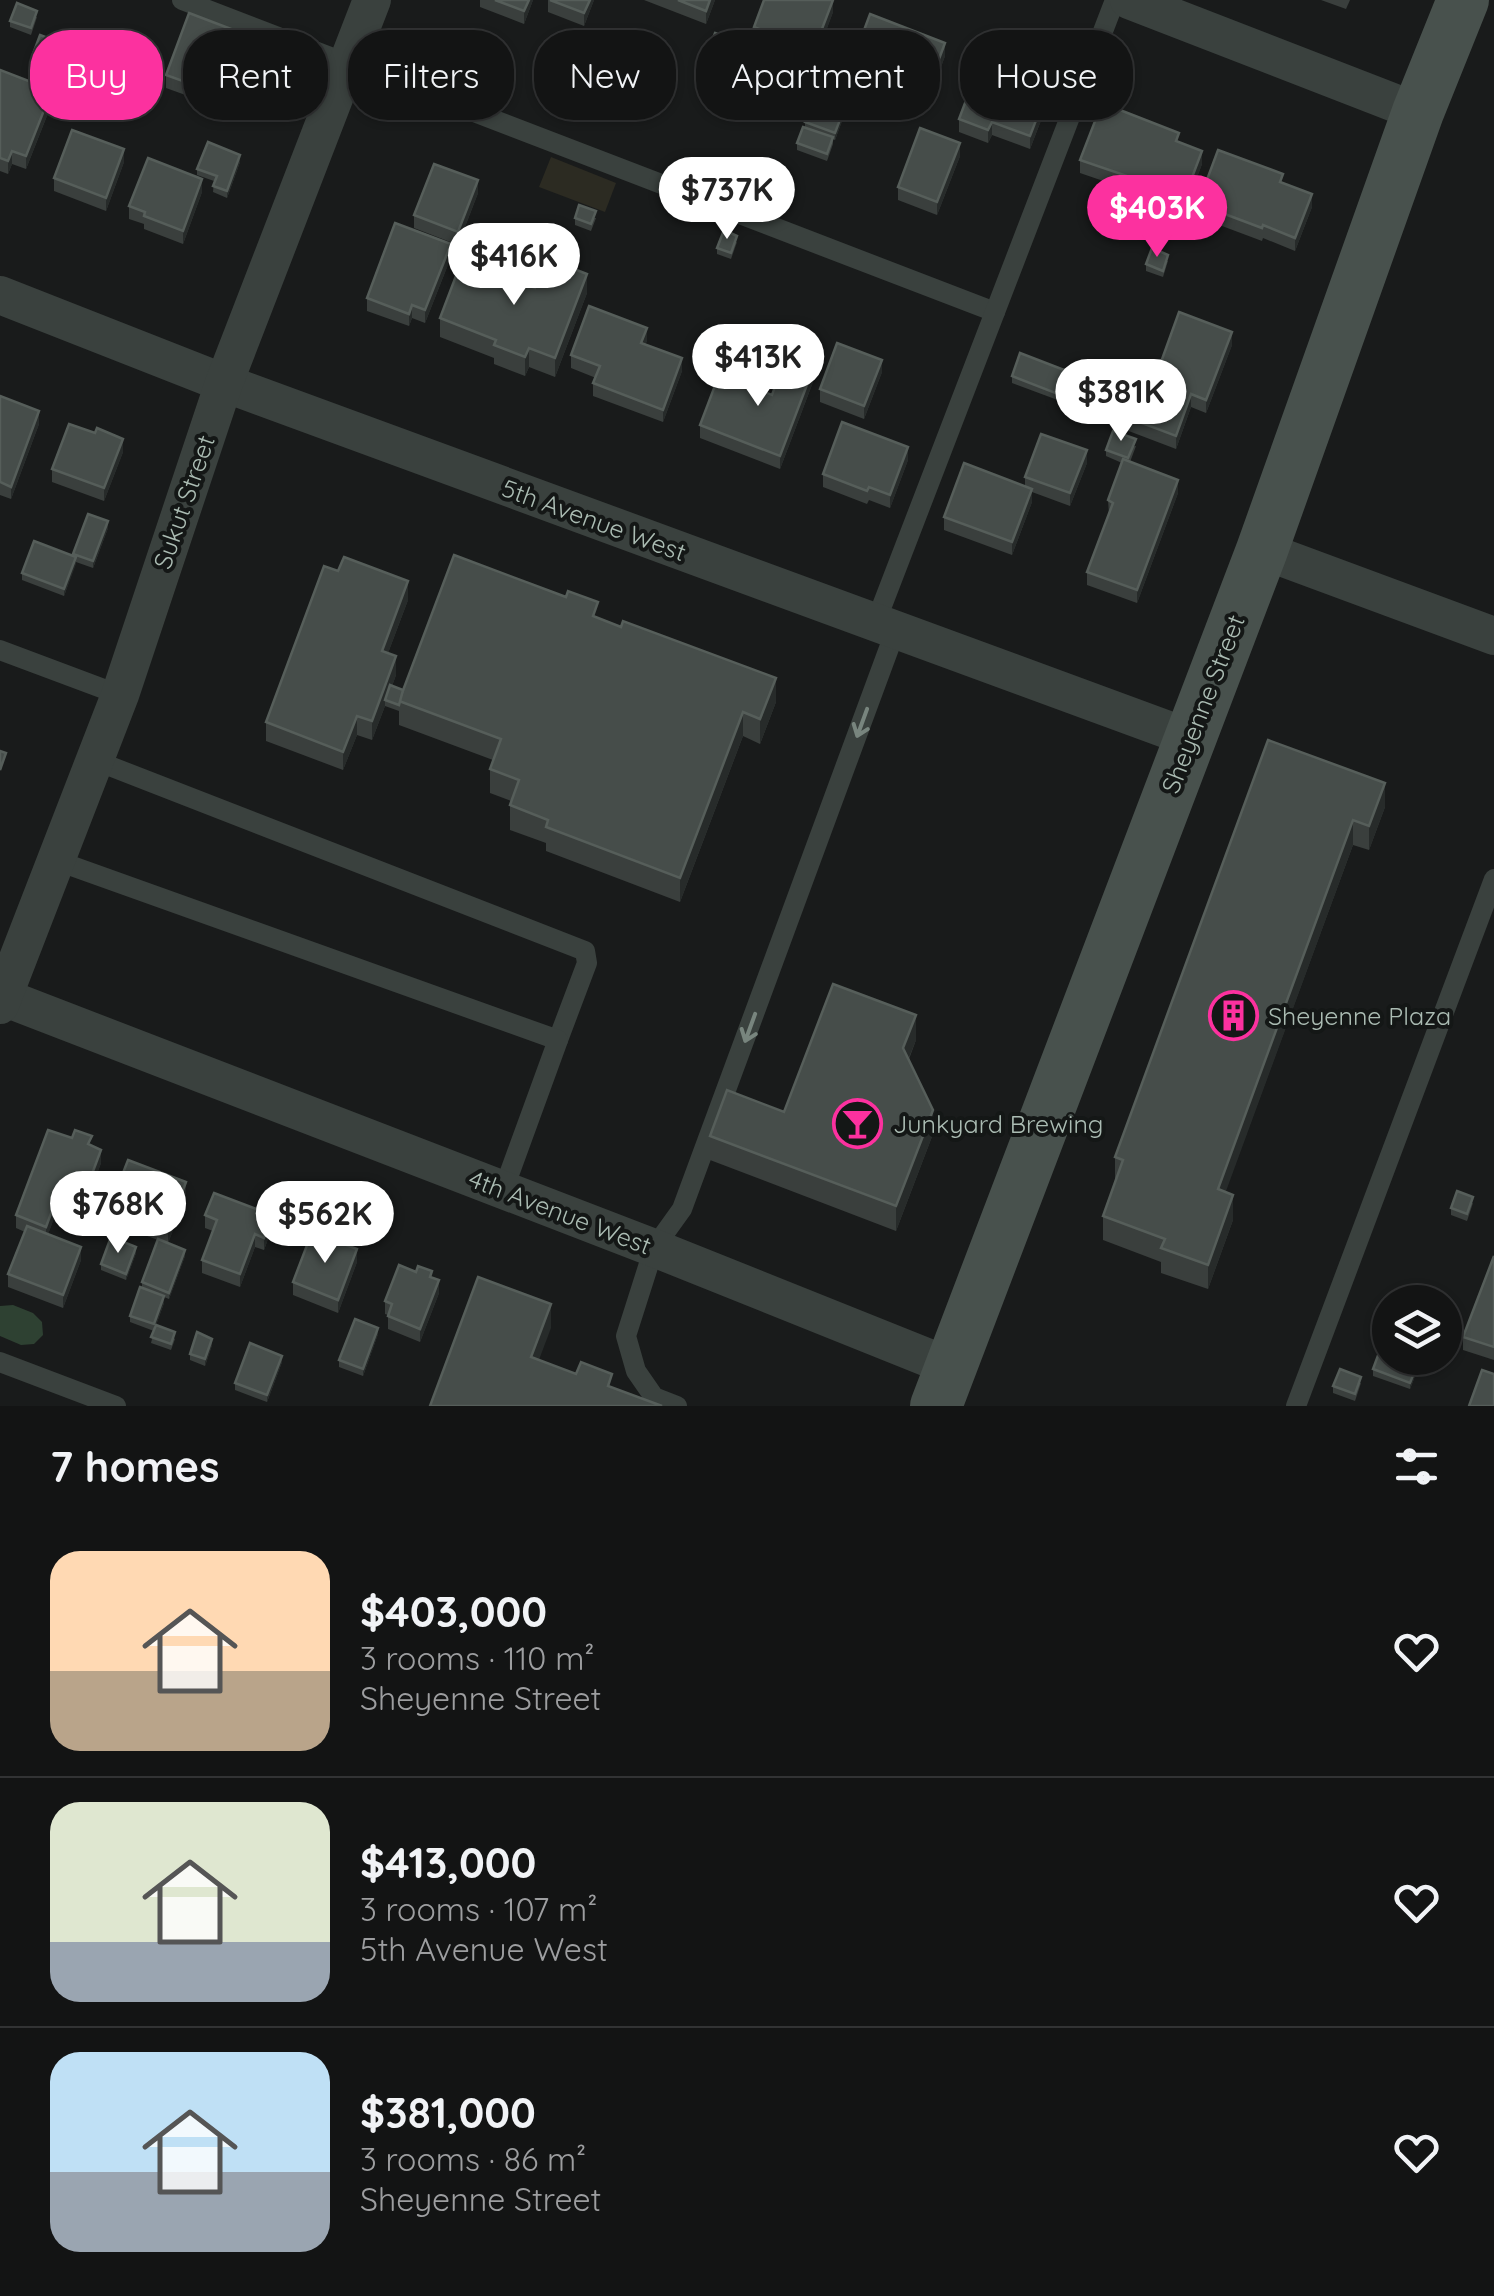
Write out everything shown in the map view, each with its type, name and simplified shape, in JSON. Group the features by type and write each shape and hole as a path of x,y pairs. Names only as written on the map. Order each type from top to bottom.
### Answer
{"main road":[{"name":"Sheyenne Street","path":"944,1386 1262,550 1418,112 1473,6"}],"street":[{"name":"Sukut Street","path":"1,1000 120,695 224,383 372,0"},
{"path":"1129,0 1418,112"},
{"name":"5th Avenue West","path":"0,294 224,383 1190,738"},
{"path":"1262,550 1494,636"},
{"name":"4th Avenue West","path":"1,1000 654,1248 944,1386"}],"lane":[{"path":"182,0 995,312"},
{"path":"677,1406 654,1398 636,1370 626,1336 654,1248 682,1209 995,312 1115,0"},
{"path":"0,650 120,695"},
{"path":"94,760 585,951 587,963 503,1190"},
{"path":"55,860 558,1040"},
{"path":"1296,1406 1494,879"},
{"path":"0,1362 116,1406"}],"shaded area":[{"path":"551,157 616,183 605,212 539,187"},
{"path":"13,1305 33,1313 42,1322 43,1335 34,1344 21,1345 0,1336 0,1306"}],"building":[{"path":"495,0 529,0 524,11"},
{"path":"550,0 590,0 584,13"},
{"path":"678,0 710,0 706,11"},
{"path":"764,0 833,0 822,30 754,27"},
{"path":"17,3 37,11 31,28 10,21"},
{"path":"189,13 234,30 183,30 183,81 166,75"},
{"path":"870,14 911,30 864,30"},
{"path":"0,70 30,82 30,120 40,120 26,156 12,151 8,161 0,158"},
{"path":"1133,115 1179,133 1176,141 1202,151 1185,196 1080,160 1095,120 1133,120"},
{"path":"806,120 840,120 835,133"},
{"path":"962,120 1036,120 1030,136 992,122 988,130"},
{"path":"803,127 833,137 827,154 797,143"},
{"path":"920,128 960,143 937,202 898,187"},
{"path":"72,130 124,149 106,198 54,178"},
{"path":"208,142 240,155 227,191 213,186 217,176 197,169"},
{"path":"1218,150 1283,174 1280,182 1312,194 1295,238 1198,204"},
{"path":"148,158 202,179 183,231 129,206"},
{"path":"434,164 478,180 458,232 414,215"},
{"path":"579,205 596,211 591,224 575,218"},
{"path":"395,223 451,244 425,310 412,305 409,314 367,298"},
{"path":"724,230 737,236 731,253 717,248"},
{"path":"1152,248 1168,255 1163,271 1146,264"},
{"path":"462,260 535,288 539,279 554,285 561,264 587,274 555,358 529,348 525,357 494,345 496,340 440,318"},
{"path":"589,306 647,328 641,343 682,358 663,410 593,383 600,366 571,355"},
{"path":"1179,312 1232,332 1206,400 1191,394 1176,436 1126,417 1143,371 1156,376"},
{"path":"837,343 882,360 864,406 820,389"},
{"path":"1020,353 1072,373 1063,396 1012,376"},
{"path":"785,359 813,369 780,456 700,425 719,375 772,395"},
{"path":"0,396 39,411 11,487 0,482"},
{"path":"842,422 908,447 890,495 869,487 867,491 823,474"},
{"path":"69,424 95,433 97,428 123,439 104,488 52,469"},
{"path":"1113,431 1136,439 1128,458 1106,450"},
{"path":"1041,434 1087,450 1070,493 1025,477"},
{"path":"1123,459 1178,480 1137,590 1087,572 1113,503 1108,500"},
{"path":"964,463 1032,489 1012,542 944,517"},
{"path":"88,514 108,521 93,561 73,554"},
{"path":"34,541 76,557 64,589 22,573"},
{"path":"454,555 566,597 568,591 598,602 593,616 621,627 623,621 776,678 760,719 743,712 680,878 546,827 548,820 510,805 519,780 490,769 501,739 399,701"},
{"path":"344,557 408,581 382,651 396,656 372,721 357,716 343,752 266,722 324,566 338,571"},
{"path":"390,685 403,690 399,705 385,700"},
{"name":"Sheyenne Plaza","path":"1268,740 1385,783 1369,826 1353,820 1218,1189 1233,1195 1208,1265 1161,1248 1165,1239 1103,1216 1123,1160 1115,1157"},
{"name":"Junkyard Brewing","path":"833,984 916,1015 903,1048 933,1110 896,1206 710,1136 727,1090 784,1112"},
{"path":"48,1130 72,1138 75,1130 92,1136 88,1144 101,1150 83,1198 60,1189 46,1227 16,1215"},
{"path":"128,1160 186,1182 168,1231 109,1209"},
{"path":"1457,1191 1473,1197 1467,1214 1451,1208"},
{"path":"214,1193 272,1215 264,1238 255,1234 240,1274 202,1260 217,1220 205,1215"},
{"path":"27,1226 81,1247 63,1295 8,1274"},
{"path":"312,1232 357,1249 338,1300 293,1282"},
{"path":"111,1237 136,1247 126,1274 101,1264"},
{"path":"158,1239 185,1250 169,1293 142,1282"},
{"path":"1494,1256 1494,1347 1463,1337"},
{"path":"399,1265 416,1272 418,1266 432,1271 430,1277 439,1280 420,1329 388,1316 392,1304 385,1301"},
{"path":"478,1277 551,1304 531,1357 576,1374 581,1362 612,1374 608,1386 662,1406 430,1406"},
{"path":"140,1287 164,1296 154,1324 130,1316"},
{"path":"355,1319 378,1328 363,1369 339,1360"},
{"path":"156,1325 175,1332 171,1344 151,1337"},
{"path":"197,1332 212,1339 205,1359 190,1354"},
{"path":"250,1343 282,1356 267,1395 235,1383"},
{"path":"1340,1369 1361,1377 1355,1394 1333,1386"},
{"path":"1482,1370 1494,1374 1494,1406 1469,1406"},
{"path":"1389,1375 1413,1375 1410,1383"}],"place":[{"name":"Sheyenne Plaza","path":"1233,1016"},
{"name":"Junkyard Brewing","path":"858,1124"}]}
